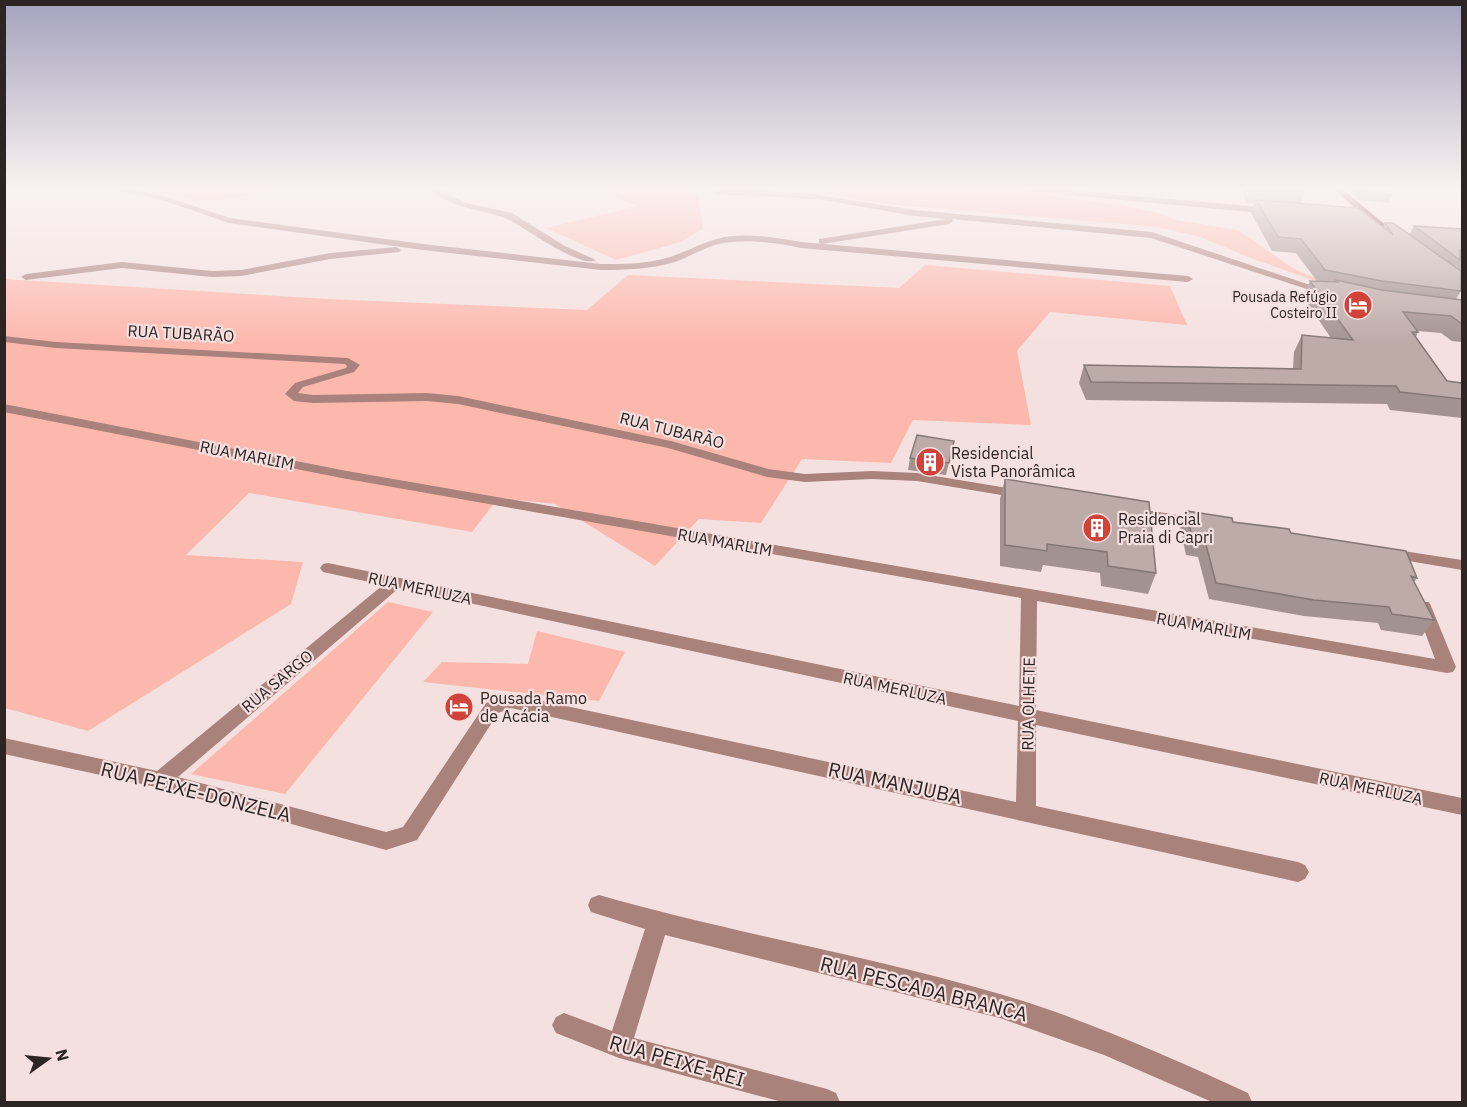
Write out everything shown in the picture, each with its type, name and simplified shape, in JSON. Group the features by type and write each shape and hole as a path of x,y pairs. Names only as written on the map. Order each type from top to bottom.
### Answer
{"street":[{"path":"365,240 423,248 614,267 671,260 715,242 727,240"},
{"path":"548,240 562,248 614,267"},
{"path":"757,240 1188,279"},
{"path":"801,245 834,240"},
{"path":"1169,240 1284,280 1338,295"},
{"path":"26,277 122,266 212,274 241,273 330,256 423,248"},
{"name":"RUA TUBARÃO","path":"4,339 56,345 348,362 354,365 350,370 299,385 291,394 298,398 313,399 418,397 458,400 671,445 767,473 804,478 872,475 917,477 1032,496"},
{"name":"RUA MARLIM","path":"4,408 347,475 1029,596 1447,667 1403,556"},
{"path":"1113,509 1218,526"},
{"path":"1380,552 1462,565"},
{"name":"RUA MERLUZA","path":"328,568 1462,807"},
{"name":"RUA SARGO","path":"160,780 395,582"},
{"name":"RUA OLHETE","path":"1026,811 1029,596"},
{"name":"RUA MANJUBA","path":"386,841 410,834 492,708 510,701 1026,811 1298,872"},
{"name":"RUA PEIXE-DONZELA","path":"4,746 160,780 386,841"},
{"name":"RUA PESCADA BRANCA","path":"599,905 658,923 965,996 1023,1013 1103,1041 1239,1102"},
{"path":"619,1046 658,923"},
{"name":"RUA PEIXE-REI","path":"564,1025 619,1046 827,1102"}],"shaded area":[{"path":"572,240 685,240 681,242 616,260"},
{"path":"1206,240 1252,240 1294,269 1360,291 1353,294 1256,260"},
{"path":"925,265 1170,286 1187,325 1050,312 1017,351 1031,425 913,420 891,463 802,459 761,523 699,519 655,566 555,504 498,498 472,532 249,493 186,555 303,562 291,604 88,731 5,708 4,279 327,299 587,310 628,275 899,288"},
{"path":"388,602 433,612 285,794 191,774"},
{"path":"537,631 625,652 599,701 423,682 442,662 528,664"}],"building":[{"path":"1302,240 1417,240 1461,271 1461,291 1382,281 1325,270"},
{"path":"1432,240 1462,240 1460,260"},
{"path":"1336,280 1382,290 1462,300 1462,324 1451,316 1403,312 1418,332 1412,332 1447,381 1462,383 1462,399 1400,392 1396,386 1091,382 1084,365 1301,369 1302,335 1353,340 1310,281 1338,282"},
{"path":"917,435 954,441 949,463 910,458"},
{"path":"1005,479 1149,502 1156,573 1108,566 1107,552 1047,544 1047,551 1005,545"},
{"path":"1187,511 1232,518 1233,522 1289,529 1291,533 1406,551 1417,578 1411,576 1434,620 1392,614 1389,607 1314,600 1216,583 1205,541 1192,539"}],"place":[{"name":"Pousada Refúgio Costeiro II","path":"1358,305"},
{"name":"Residencial Vista Panorâmica","path":"930,462"},
{"name":"Residencial Praia di Capri","path":"1097,528"},
{"name":"Pousada Ramo de Acácia","path":"459,707"}]}
